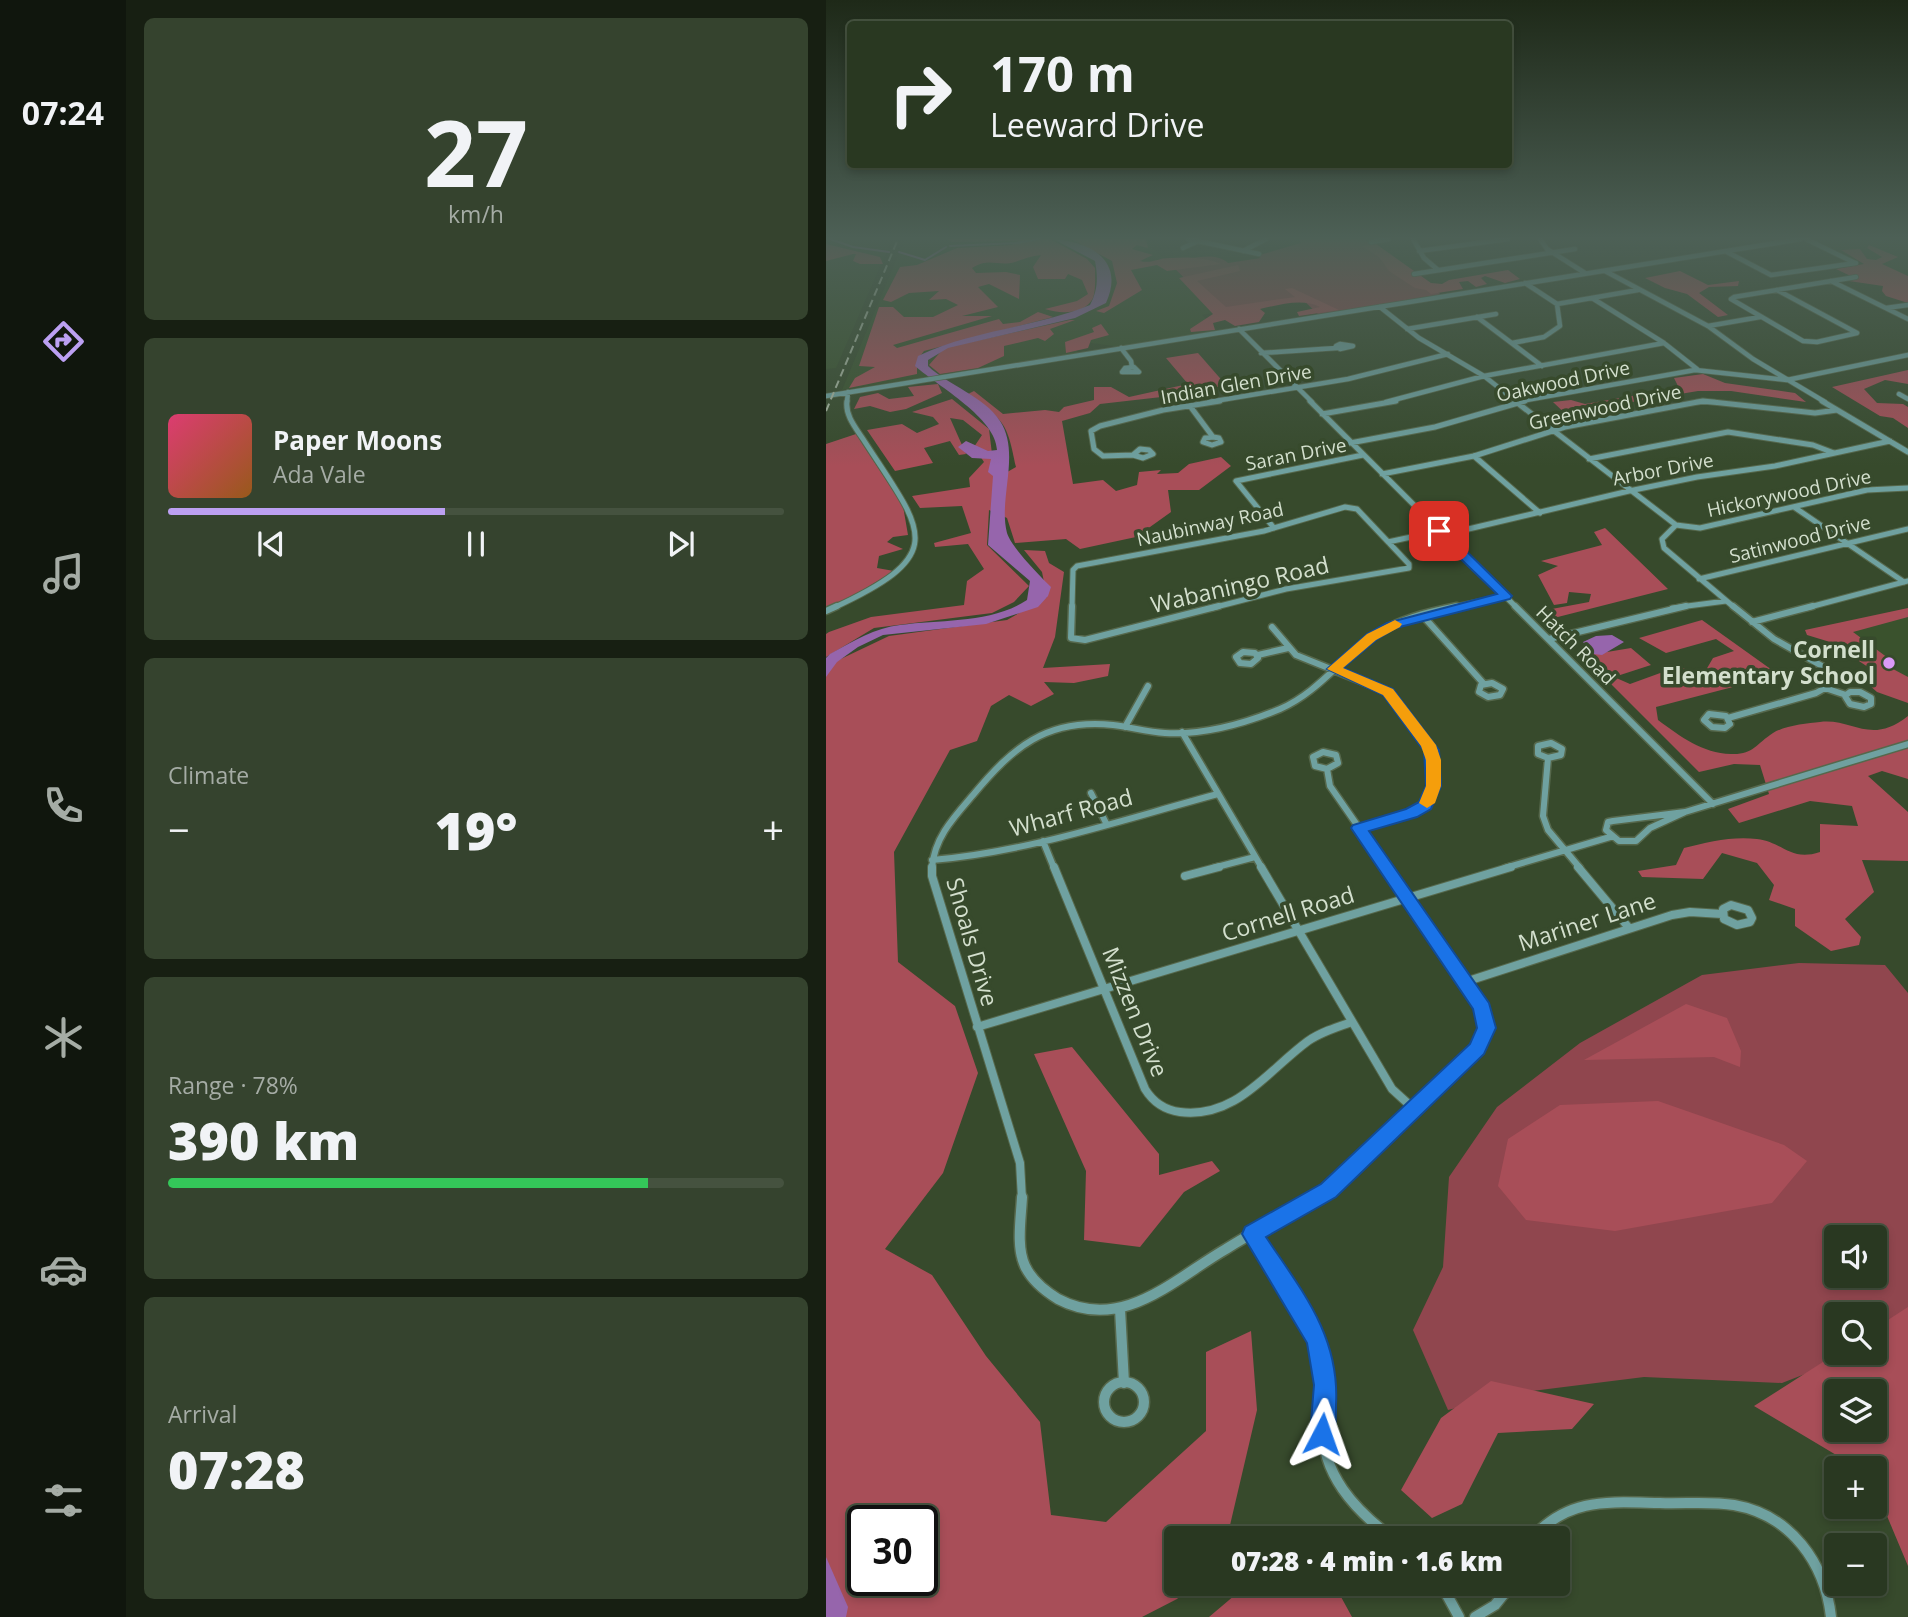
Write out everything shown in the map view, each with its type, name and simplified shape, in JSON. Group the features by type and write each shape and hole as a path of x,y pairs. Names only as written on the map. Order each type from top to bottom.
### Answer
{"street":[{"path":"826,396 1332,314"},
{"path":"1389,314 1407,329 1484,376 1676,525 1664,536 1662,545 1670,555 1780,643 1822,666 1828,676 1825,688 1816,693 1728,718"},
{"path":"1407,329 1493,314"},
{"path":"1511,343 1555,332 1560,326 1559,314"},
{"path":"1618,314 1664,343 1697,369"},
{"path":"1688,314 1787,380 1908,452"},
{"path":"1756,314 1807,342 1857,334 1821,314"},
{"path":"1477,317 1542,366"},
{"path":"1708,326 1760,317"},
{"name":"Hatch Road","path":"1239,329 1713,804"},
{"path":"1322,415 1404,399 1484,376 1664,343"},
{"path":"1121,348 1131,360 1132,367"},
{"path":"1261,353 1337,348"},
{"name":"Indian Glen Drive","path":"1133,455 1116,458 1098,455 1094,451 1091,431 1100,426 1190,406 1348,379 1448,355"},
{"name":"Oakwood Drive","path":"1350,443 1435,427 1517,402 1697,369 1787,380 1908,355"},
{"path":"826,611 888,583 911,561 918,542 916,526 895,487 846,411 848,392"},
{"path":"1899,394 1908,399"},
{"name":"Greenwood Drive","path":"1382,474 1474,456 1552,430 1709,400 1815,413 1838,410"},
{"path":"1190,406 1213,437"},
{"path":"1589,459 1728,432 1813,445 1834,453"},
{"name":"Arbor Drive","path":"1388,542 1540,513 1629,491 1890,441"},
{"name":"Saran Drive","path":"1274,528 1236,481 1363,455"},
{"path":"1474,456 1540,513"},
{"name":"Hickorywood Drive","path":"1676,525 1706,527 1867,490 1908,488"},
{"name":"Naubinway Road","path":"1078,640 1072,639 1070,634 1075,567 1274,528 1351,507 1388,542"},
{"path":"1794,507 1906,582"},
{"name":"Satinwood Drive","path":"1699,579 1908,529"},
{"name":"Wabaningo Road","path":"1078,640 1286,589 1402,571 1410,567 1388,542"},
{"path":"1752,622 1906,582"},
{"name":"Shoals Drive","path":"1327,769 1330,786 1485,1012 1487,1028 1484,1038 1478,1048 1328,1190 1206,1261 1162,1293 1120,1309 1100,1310 1072,1306 1048,1294 1028,1272 1021,1250 1021,1169 932,876 932,860 947,825 1017,748 1040,736 1067,728 1096,724 1160,733 1182,732 1280,708 1307,693 1379,632 1423,615 1506,596"},
{"path":"1549,639 1670,608 1726,601"},
{"path":"1423,615 1484,684"},
{"path":"1272,627 1288,648 1305,659 1388,692 1429,745 1433,756 1433,786 1425,805 1411,813 1359,828"},
{"path":"1258,655 1288,648"},
{"path":"1125,727 1148,686"},
{"path":"1825,688 1846,695"},
{"path":"1182,732 1392,1089 1414,1109"},
{"name":"Cornell Road","path":"1685,812 1613,819 1606,826 1610,836 1621,842 1636,841 1647,829 1685,812 1908,744"},
{"path":"1548,758 1544,819 1550,835 1629,928"},
{"path":"1091,793 1106,823"},
{"name":"Wharf Road","path":"932,860 968,857 1043,841 1218,794"},
{"name":"Cornell Road","path":"977,1027 1610,836"},
{"name":"Mizzen Drive","path":"1043,841 1147,1093 1166,1108 1201,1114 1228,1106 1310,1040 1352,1022"},
{"path":"1185,876 1255,857"},
{"name":"Mariner Lane","path":"1465,982 1681,913 1722,914"},
{"path":"1252,1234 1309,1322 1322,1353 1326,1385 1322,1434 1334,1479 1356,1511 1376,1526"},
{"path":"1120,1309 1124,1383"},
{"path":"1544,1526 1553,1517 1586,1503 1743,1507 1779,1523 1805,1547 1823,1578 1830,1617"},
{"path":"1448,1596 1459,1617"},
{"path":"1475,1617 1495,1605 1502,1596"}],"shaded area":[{"path":"826,314 859,314 836,368 826,369"},
{"path":"874,314 1205,314 1202,315 1218,331 1121,347 1069,340 1079,354 842,390"},
{"path":"876,314 933,317 938,314 992,316 893,345 897,348 999,319 1003,324 1020,322 1034,314 1053,317 924,351 917,360 917,374 849,388 855,378 875,367 859,366"},
{"path":"1064,314 1082,314 948,348 928,360 928,366 976,398 1000,421 1009,447 1005,506 1007,533 1020,554 1051,587 1048,596 1038,607 986,624 883,635 858,647 837,662 826,677 826,658 830,654 873,632 900,625 982,617 1013,608 1027,600 1030,581 988,545 993,476 988,472 991,459 972,458 958,447 966,441 988,451 997,450 994,438 987,426 965,404 915,366 918,356 939,347"},
{"path":"1212,314 1264,314 1259,322 1235,326 1225,320 1213,323 1215,330 1191,332 1190,329"},
{"path":"1075,320 1050,329 1054,334 1045,341 1038,338 1004,346 1004,356 978,368 940,374 929,365 944,348"},
{"path":"1101,324 1109,335 1091,340 1088,348 1066,353 1065,342 1094,332 1092,328"},
{"path":"1198,353 1226,385 1179,395 1100,404 1090,413 1062,421 1073,484 1103,480 1116,491 1137,485 1139,472 1161,470 1157,474 1178,473 1189,464 1221,457 1231,466 1199,490 1168,490 1171,512 1136,537 1080,549 1066,539 1015,543 1007,518 989,510 987,545 1029,586 1014,602 992,613 874,628 826,657 826,634 829,632 871,617 964,605 967,581 984,569 968,544 935,547 934,543 971,533 962,506 920,508 912,496 970,487 969,478 984,462 974,447 982,435 963,420 950,418 966,454 959,455 950,441 924,448 933,463 895,471 867,430 902,424 917,433 939,424 933,417 912,412 952,399 989,429 995,479 1016,467 1007,431 997,417 966,395 974,391 1003,414 1045,410 1059,412 1064,407 1094,400 1094,387 1111,387 1129,397 1188,384 1166,358"},
{"path":"1908,370 1908,384 1885,380 1864,389 1877,403 1903,404 1908,407 1908,428 1893,418 1880,416 1832,387"},
{"path":"1703,374 1725,383 1795,393 1806,402 1731,391 1698,391 1602,407 1596,418 1572,420 1553,402 1571,400 1585,404 1679,388 1674,378"},
{"path":"938,384 942,393 906,409 890,412 870,406 854,409 860,397 878,393 889,399 914,396 908,387"},
{"path":"856,434 903,506 908,535 893,537 887,542 903,549 879,556 877,568 894,571 848,599 826,607 826,444"},
{"path":"1605,528 1668,589 1546,620 1541,611 1589,602 1591,594 1569,592 1567,603 1554,605 1538,575 1558,566 1541,561 1602,545 1594,532"},
{"path":"1024,550 1045,551 1049,563 1064,572 1055,637 1043,668 1110,664 1108,676 1074,683 1044,682 1054,694 1031,706 1009,695 991,706 977,741 950,750 894,852 898,962 955,1006 978,1073 943,1173 885,1249 932,1275 986,1356 1040,1422 1051,1515 1106,1522 1206,1431 1206,1352 1251,1331 1257,1410 1230,1526 1164,1526 1164,1596 1180,1596 1142,1617 826,1617 826,666 889,636 1007,620 1047,597 1042,572"},
{"path":"1908,608 1908,617 1853,632 1888,658 1893,669 1908,677 1908,703 1877,692 1868,684 1868,667 1830,642 1807,635 1805,630"},
{"name":"Cornell Elementary School","path":"1908,615 1908,692 1834,635"},
{"path":"1702,620 1779,675 1656,707 1658,720 1701,747 1720,753 1738,754 1749,751 1778,731 1796,725 1832,722 1872,730 1895,725 1908,716 1908,779 1882,771 1868,776 1908,812 1908,861 1862,860 1874,892 1845,919 1861,937 1859,945 1831,951 1795,926 1795,909 1769,900 1774,885 1757,863 1722,853 1703,879 1642,877 1638,871 1676,865 1684,848 1729,839 1766,841 1801,855 1820,852 1820,824 1858,826 1852,806 1810,801 1739,823 1728,809 1769,794 1760,765 1734,764 1699,772 1583,656 1631,648 1651,665 1614,677 1630,684 1674,668 1706,670 1713,658 1734,651 1716,639 1666,653 1639,638"},
{"path":"1612,635 1624,642 1602,655 1593,654 1583,642 1596,636"},
{"path":"1799,963 1885,965 1908,993 1908,1328 1887,1338 1887,1302 1824,1302 1824,1365 1828,1365 1782,1383 1644,1377 1516,1393 1448,1410 1413,1330 1443,1267 1449,1177 1497,1107 1580,1043 1702,975"},
{"path":"1686,1004 1727,1018 1741,1051 1740,1067 1714,1057 1584,1060"},
{"path":"1072,1047 1159,1154 1159,1175 1212,1161 1220,1171 1184,1192 1140,1247 1084,1240 1086,1171 1034,1054"},
{"path":"1658,1101 1784,1145 1807,1161 1772,1203 1615,1231 1526,1220 1498,1186 1508,1139 1560,1105"},
{"path":"1908,1307 1908,1566 1887,1516 1887,1456 1838,1456 1754,1406 1824,1361 1824,1365 1887,1365 1887,1321"},
{"path":"1491,1381 1594,1404 1572,1429 1498,1433 1462,1504 1432,1518 1401,1490 1441,1418"},
{"path":"826,1557 848,1607 846,1617 826,1617"},
{"path":"1234,1596 1341,1596 1352,1617 1209,1617"}],"railway":[{"path":"826,411 866,314"}],"slow traffic":[{"path":"1395,624 1372,637 1334,669 1388,692 1429,745 1434,760 1433,786 1427,803"}],"place":[{"name":"Cornell Elementary School","path":"1889,663"}],"route":[{"path":"1322,1434 1326,1385 1322,1353 1309,1322 1252,1234 1328,1190 1478,1048 1487,1028 1482,1007 1359,828 1411,813 1425,805 1433,786 1434,760 1429,745 1388,692 1334,669 1372,637 1392,625 1506,596 1439,531"}]}
